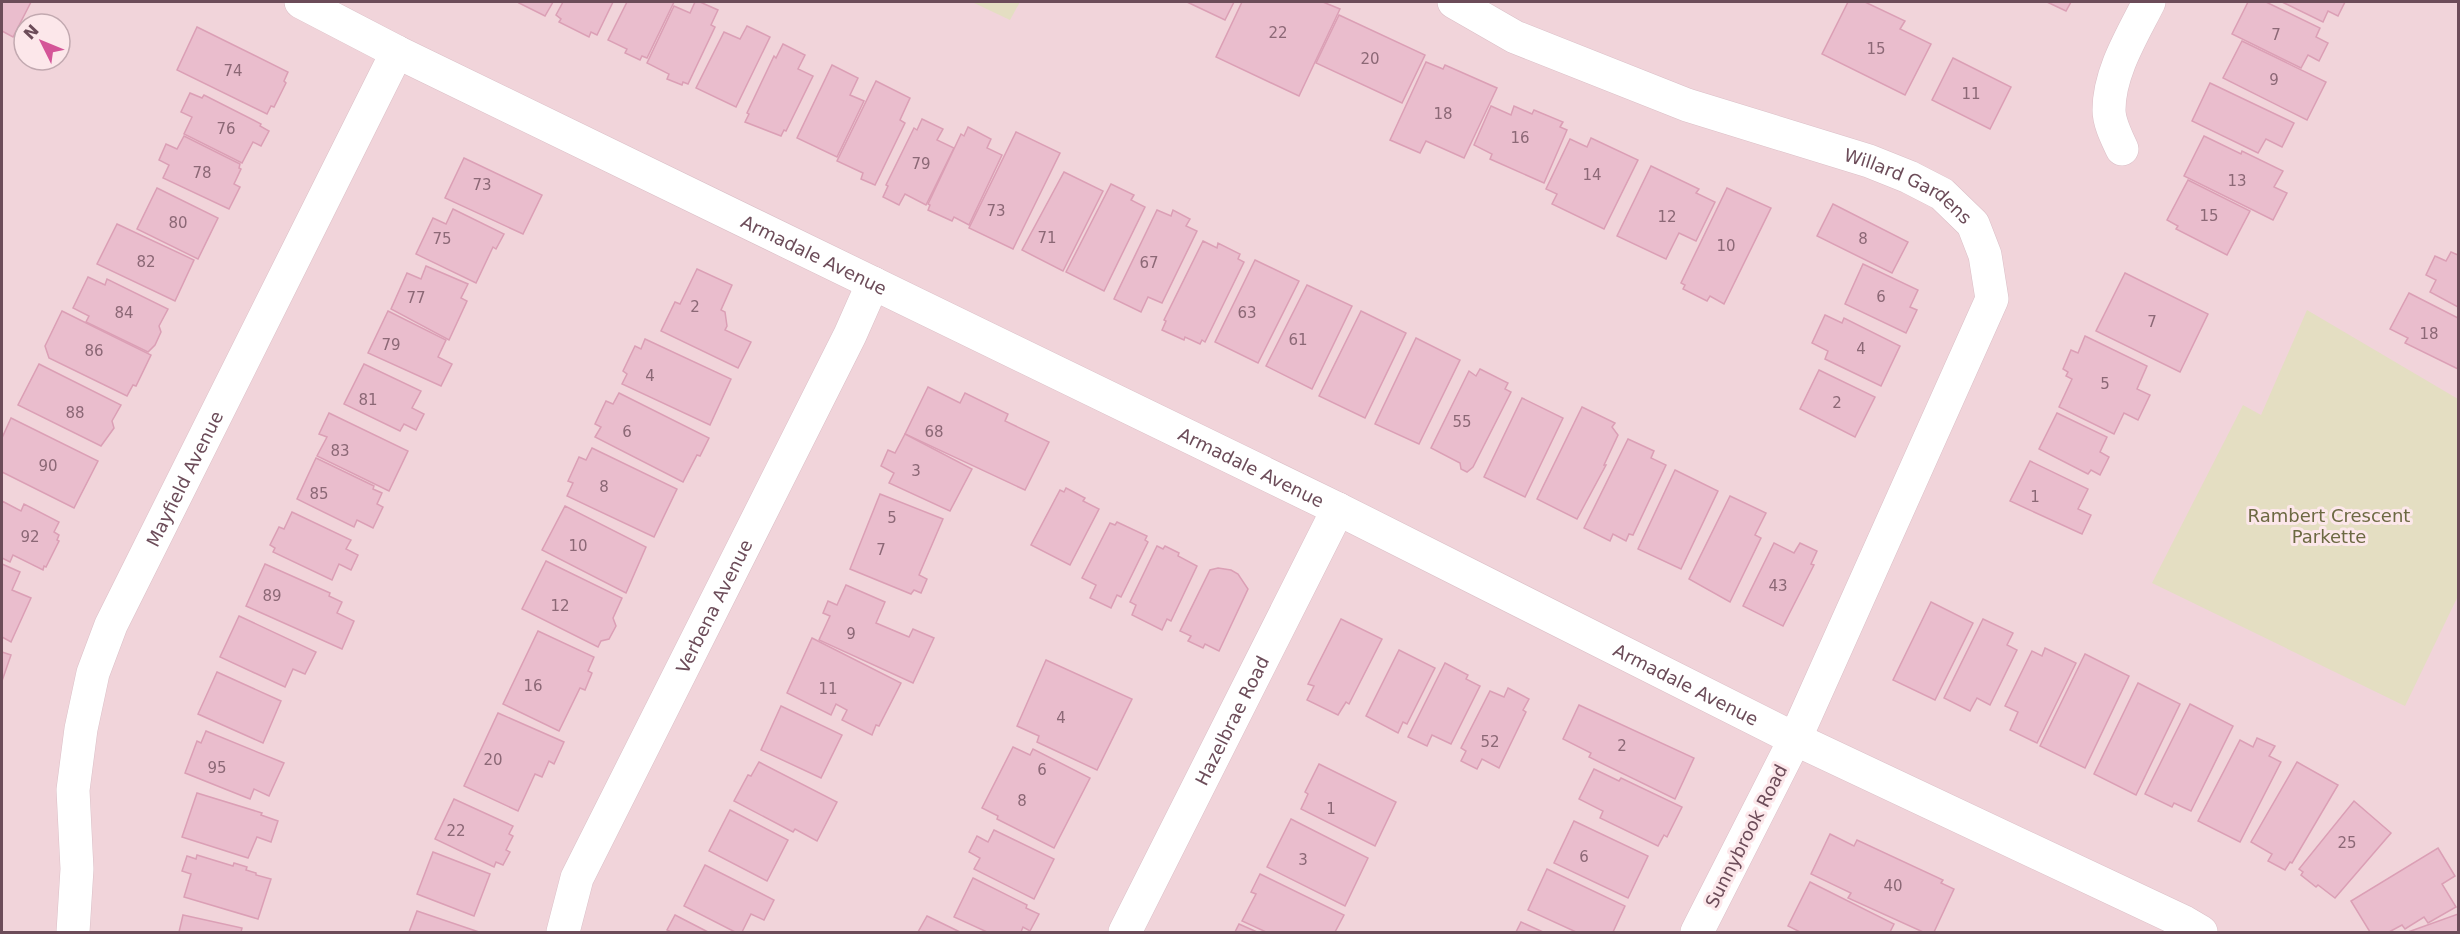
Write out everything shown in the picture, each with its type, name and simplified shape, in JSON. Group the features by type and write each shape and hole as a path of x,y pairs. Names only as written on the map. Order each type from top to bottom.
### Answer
{"street":[{"name":"Armadale Avenue","path":"303,2 397,52 1338,509 1795,739 2184,922 2201,933"},
{"name":"Willard Gardens","path":"1454,2 1515,38 1687,105 1869,161 1909,177 1942,194 1973,224 1985,255 1992,299 1795,739"},
{"path":"2122,149 2109,111 2114,81 2126,47 2149,2"},
{"name":"Mayfield Avenue","path":"73,933 77,869 73,790 81,729 93,673 111,625 397,52"},
{"name":"Verbena Avenue","path":"563,933 577,878 873,283"},
{"name":"Hazelbrae Road","path":"1125,933 1338,509"},
{"name":"Sunnybrook Road","path":"1697,933 1795,739"}],"shaded area":[{"path":"2,2 2458,2 2458,932 2,932"}],"green space":[{"path":"972,2 1020,2 1010,20"},
{"name":"Rambert Crescent Parkette","path":"2307,310 2458,399 2458,596 2405,706 2152,583 2243,405 2261,415"}],"building":[{"path":"2,2 31,2 26,12 12,12 12,36 2,31"},
{"path":"520,2 553,2 545,16"},
{"path":"563,2 613,2 597,35 591,32 589,37 559,22 561,19 556,15"},
{"path":"627,2 674,2 647,58 642,56 640,60 625,53 627,49 608,40"},
{"path":"695,2 718,10 711,25 715,27 688,84 683,82 682,85 667,79 669,74 647,63 674,6 690,13"},
{"path":"1187,2 1234,2 1225,20"},
{"path":"1242,2 1323,2 1340,9 1299,96 1216,57"},
{"path":"1848,2 1865,2 1905,21 1900,29 1931,44 1905,95 1822,54"},
{"path":"2047,2 2071,2 2066,11"},
{"path":"2248,2 2266,2 2320,28 2316,37 2328,43 2319,61 2308,55 2301,68 2232,34"},
{"path":"2282,2 2345,2 2338,16 2328,11 2323,22"},
{"path":"1339,15 1425,55 1402,103 1316,63"},
{"path":"747,26 770,37 736,107 696,88 724,32 740,39"},
{"path":"197,27 288,72 284,81 286,83 274,107 271,106 267,114 177,70"},
{"path":"2242,41 2326,82 2307,120 2223,78"},
{"path":"783,44 805,55 798,69 813,76 786,131 784,130 781,136 745,122 774,56 776,58"},
{"path":"1953,58 2011,87 1990,129 1932,100"},
{"path":"1426,62 1443,69 1445,65 1497,88 1464,158 1426,141 1420,153 1390,140"},
{"path":"832,65 858,78 850,95 864,101 837,157 797,138"},
{"path":"876,81 910,98 900,120 905,123 875,185 861,179 863,173 837,161"},
{"path":"2210,83 2294,123 2282,147 2266,139 2258,153 2192,121"},
{"path":"190,93 202,98 204,95 261,124 260,126 269,131 261,146 253,142 242,163 184,134 192,117 181,112"},
{"path":"1491,106 1511,115 1514,106 1532,114 1534,110 1563,122 1560,127 1567,130 1544,183 1490,159 1492,154 1474,145"},
{"path":"922,119 943,129 937,140 954,148 926,205 905,194 899,205 883,197 888,186 886,185 914,128 917,130"},
{"path":"968,127 991,139 987,148 1002,155 969,225 954,217 952,221 928,210 930,205 928,204 961,134 964,136"},
{"path":"1016,132 1060,153 1013,249 969,228"},
{"path":"184,136 240,164 241,169 234,184 240,187 229,209 163,178 169,165 159,160 166,144 177,149"},
{"path":"2204,136 2283,171 2274,187 2287,193 2273,220 2184,176"},
{"path":"1591,138 1638,160 1604,229 1552,204 1557,194 1546,189 1570,139 1587,147"},
{"path":"464,158 542,195 523,234 445,198"},
{"path":"1651,166 1699,189 1696,193 1715,202 1696,241 1679,233 1666,259 1617,236"},
{"path":"1064,172 1103,191 1063,271 1022,250"},
{"path":"2188,180 2250,211 2227,255 2176,229 2178,226 2167,220"},
{"path":"1111,184 1134,195 1131,200 1145,207 1104,291 1066,272"},
{"path":"157,188 218,218 198,259 137,229"},
{"path":"1727,188 1771,208 1724,304 1710,296 1707,301 1683,289 1685,285 1681,283"},
{"path":"1833,204 1908,242 1892,273 1817,236"},
{"path":"453,209 504,234 496,249 493,247 476,283 416,254 433,218 446,224"},
{"path":"1157,210 1171,216 1173,210 1190,219 1186,226 1197,231 1162,303 1148,297 1141,312 1114,299"},
{"path":"117,224 194,260 175,301 97,264"},
{"path":"1203,241 1217,248 1218,243 1240,254 1238,259 1244,262 1205,342 1202,340 1200,344 1162,330 1166,321 1164,320"},
{"path":"2451,252 2458,255 2458,307 2430,292 2436,280 2426,275 2435,256 2446,261"},
{"path":"1255,260 1299,281 1258,363 1215,342"},
{"path":"1863,264 1918,290 1910,307 1917,310 1906,333 1845,304"},
{"path":"426,266 468,284 461,298 467,301 449,340 391,309 407,273 421,279"},
{"path":"697,269 732,285 721,310 725,312 727,326 725,330 751,342 738,368 661,331 675,302 680,304"},
{"path":"2125,273 2208,314 2180,372 2096,331"},
{"path":"88,277 105,285 107,279 168,309 159,326 161,332 155,345 148,352 86,322 89,316 73,308"},
{"path":"1307,285 1352,306 1312,389 1266,366"},
{"path":"2409,293 2458,318 2458,369 2405,343 2408,338 2390,329"},
{"path":"62,311 151,355 136,386 133,385 127,396 49,358 45,346"},
{"path":"388,311 446,340 438,357 452,364 441,386 368,353"},
{"path":"1361,311 1406,333 1365,418 1319,396"},
{"path":"1825,315 1842,323 1844,318 1900,346 1881,386 1825,359 1828,351 1812,343"},
{"path":"2085,336 2147,366 2137,389 2150,395 2138,420 2124,413 2114,434 2059,407 2072,379 2066,376 2068,372 2063,369 2071,350 2078,353"},
{"path":"1416,338 1460,360 1419,444 1375,424"},
{"path":"645,339 731,379 710,425 622,384 627,374 623,371 635,346 641,349"},
{"path":"39,364 121,405 112,421 114,428 101,446 18,405"},
{"path":"364,364 421,391 412,408 424,414 416,430 404,424 400,431 344,404"},
{"path":"1480,369 1508,383 1505,389 1511,392 1473,467 1467,472 1461,469 1460,463 1431,448 1469,371 1476,376"},
{"path":"1819,370 1875,397 1855,437 1800,409"},
{"path":"928,387 960,403 965,393 1008,414 1005,421 1049,442 1025,490 905,434"},
{"path":"619,393 709,438 683,482 595,437 601,427 595,424 606,401 613,404"},
{"path":"1522,398 1563,418 1525,497 1484,477"},
{"path":"1582,407 1615,423 1612,427 1618,435 1604,465 1606,465 1577,519 1537,499"},
{"path":"329,413 408,451 389,491 317,456 327,437 319,434"},
{"path":"2057,413 2107,437 2100,452 2109,457 2100,475 2091,470 2088,474 2039,449"},
{"path":"11,418 98,461 74,508 2,472 2,438"},
{"path":"905,434 972,469 950,511 889,483 894,473 881,466 888,450 895,453"},
{"path":"1628,439 1654,451 1651,458 1666,465 1633,535 1629,534 1626,541 1613,534 1610,541 1584,528"},
{"path":"592,448 677,489 654,537 567,496 573,483 568,481 579,457 586,460"},
{"path":"316,458 374,486 373,489 382,493 377,504 383,507 373,528 357,520 354,527 297,499"},
{"path":"2030,461 2088,489 2078,509 2091,515 2082,534 2010,501"},
{"path":"1675,470 1718,491 1681,569 1638,549"},
{"path":"1066,488 1085,498 1083,501 1099,509 1070,565 1031,545 1060,490 1064,492"},
{"path":"880,494 943,519 919,575 927,579 921,593 914,590 911,594 850,569"},
{"path":"1730,496 1766,513 1755,535 1761,538 1730,602 1689,579"},
{"path":"2,501 21,511 24,504 59,522 54,532 59,535 57,540 59,541 43,570 13,555 10,562 2,558"},
{"path":"565,506 646,547 626,593 542,550"},
{"path":"292,512 351,540 346,549 358,555 351,570 339,564 332,580 273,552 275,548 270,545 279,527 284,529"},
{"path":"1117,522 1147,536 1145,540 1148,542 1121,597 1117,595 1111,608 1090,598 1096,585 1082,578 1110,523 1115,525"},
{"path":"1774,543 1794,553 1800,543 1817,551 1811,564 1814,565 1783,626 1743,606"},
{"path":"1157,546 1163,549 1165,546 1179,553 1178,556 1197,566 1171,621 1167,619 1162,630 1132,615 1136,605 1130,602"},
{"path":"546,561 622,598 613,618 616,626 609,639 601,641 598,647 522,609"},
{"path":"2,564 20,572 12,590 31,598 11,642 2,637"},
{"path":"265,564 330,593 329,596 342,602 337,613 354,621 342,649 246,606"},
{"path":"1218,568 1231,570 1238,574 1248,589 1219,651 1205,644 1203,648 1188,641 1191,636 1180,631 1210,570"},
{"path":"846,585 885,602 876,623 909,637 913,629 934,638 913,683 819,640 830,616 823,613 828,601 837,605"},
{"path":"1931,602 1973,623 1935,700 1893,680"},
{"path":"239,616 316,652 305,674 293,669 285,687 220,657"},
{"path":"1341,619 1382,639 1349,704 1346,702 1338,715 1307,700 1314,686 1308,684"},
{"path":"1983,619 2013,633 2007,645 2017,650 1990,705 1977,698 1970,711 1944,698"},
{"path":"538,631 594,657 588,671 592,673 585,690 580,688 559,731 503,704"},
{"path":"812,638 901,683 872,735 842,720 847,710 836,704 831,715 787,693"},
{"path":"2045,648 2076,663 2037,743 2010,730 2018,712 2005,706 2032,651 2042,656"},
{"path":"1399,650 1435,668 1407,724 1403,722 1398,733 1366,716"},
{"path":"2,652 11,655 2,681"},
{"path":"2085,654 2129,676 2085,768 2040,746"},
{"path":"1046,660 1132,699 1097,770 1037,742 1039,736 1017,726"},
{"path":"1445,663 1468,675 1466,679 1480,686 1451,744 1432,735 1427,746 1408,737"},
{"path":"217,672 281,701 263,743 198,714"},
{"path":"2138,683 2180,704 2136,795 2094,774"},
{"path":"1508,688 1529,699 1523,710 1526,712 1499,768 1482,759 1477,769 1461,761 1466,751 1461,748 1490,691 1504,697"},
{"path":"2190,704 2233,726 2191,811 2174,803 2172,807 2145,794"},
{"path":"1579,705 1694,758 1675,799 1589,757 1591,753 1563,739"},
{"path":"781,706 842,735 821,778 761,750"},
{"path":"498,713 564,742 554,764 549,761 542,777 535,774 518,811 464,786"},
{"path":"206,731 284,763 269,796 254,789 250,799 185,773 197,741 201,743"},
{"path":"2257,738 2275,746 2269,756 2281,762 2240,842 2198,821 2240,740 2253,747"},
{"path":"1013,747 1030,755 1033,749 1090,778 1054,848 997,819 998,816 982,808"},
{"path":"759,762 837,802 817,841 795,829 793,832 734,801 748,775 751,776"},
{"path":"2297,762 2338,785 2292,863 2290,862 2285,870 2268,861 2272,854 2251,842"},
{"path":"1319,764 1396,802 1375,846 1301,809 1308,794 1305,792"},
{"path":"1594,769 1619,781 1621,778 1682,807 1667,837 1664,835 1658,846 1600,818 1603,811 1579,799"},
{"path":"197,793 262,813 261,815 278,821 271,842 257,837 248,858 182,837"},
{"path":"454,799 513,826 509,834 513,836 506,850 510,852 503,865 496,862 494,867 435,839"},
{"path":"2354,801 2391,833 2335,898 2301,875 2303,872 2299,869"},
{"path":"730,810 788,840 767,881 709,851"},
{"path":"1291,819 1368,858 1345,906 1267,867"},
{"path":"1574,821 1648,856 1628,898 1554,863"},
{"path":"994,830 1054,859 1034,899 974,869 980,858 969,852 977,836 988,842"},
{"path":"1830,834 1854,846 1857,840 1943,880 1941,883 1954,889 1934,932 1923,932 1848,898 1851,893 1811,874"},
{"path":"2438,848 2455,876 2442,884 2456,907 2428,923 2424,917 2405,929 2402,925 2389,932 2370,932 2351,901"},
{"path":"433,852 490,874 474,916 417,894"},
{"path":"197,855 233,866 234,863 247,867 246,870 256,875 271,879 258,919 184,897 191,874 182,871 187,856 196,859"},
{"path":"705,865 774,900 764,920 751,914 742,932 735,932 684,906"},
{"path":"1547,869 1625,906 1613,932 1576,932 1528,910"},
{"path":"1260,874 1344,915 1335,932 1266,932 1242,921 1256,894 1251,892"},
{"path":"973,878 1027,905 1026,908 1039,914 1030,931 1023,927 1021,932 987,932 954,917"},
{"path":"1810,882 1894,924 1890,932 1800,932 1788,926"},
{"path":"417,911 479,932 409,932"},
{"path":"2458,914 2458,932 2408,932"},
{"path":"183,915 242,928 241,932 179,932"},
{"path":"675,915 708,932 671,932 667,930"},
{"path":"927,916 960,932 918,932"},
{"path":"1521,922 1543,932 1516,932"},
{"path":"1239,924 1257,932 1235,932"}]}
